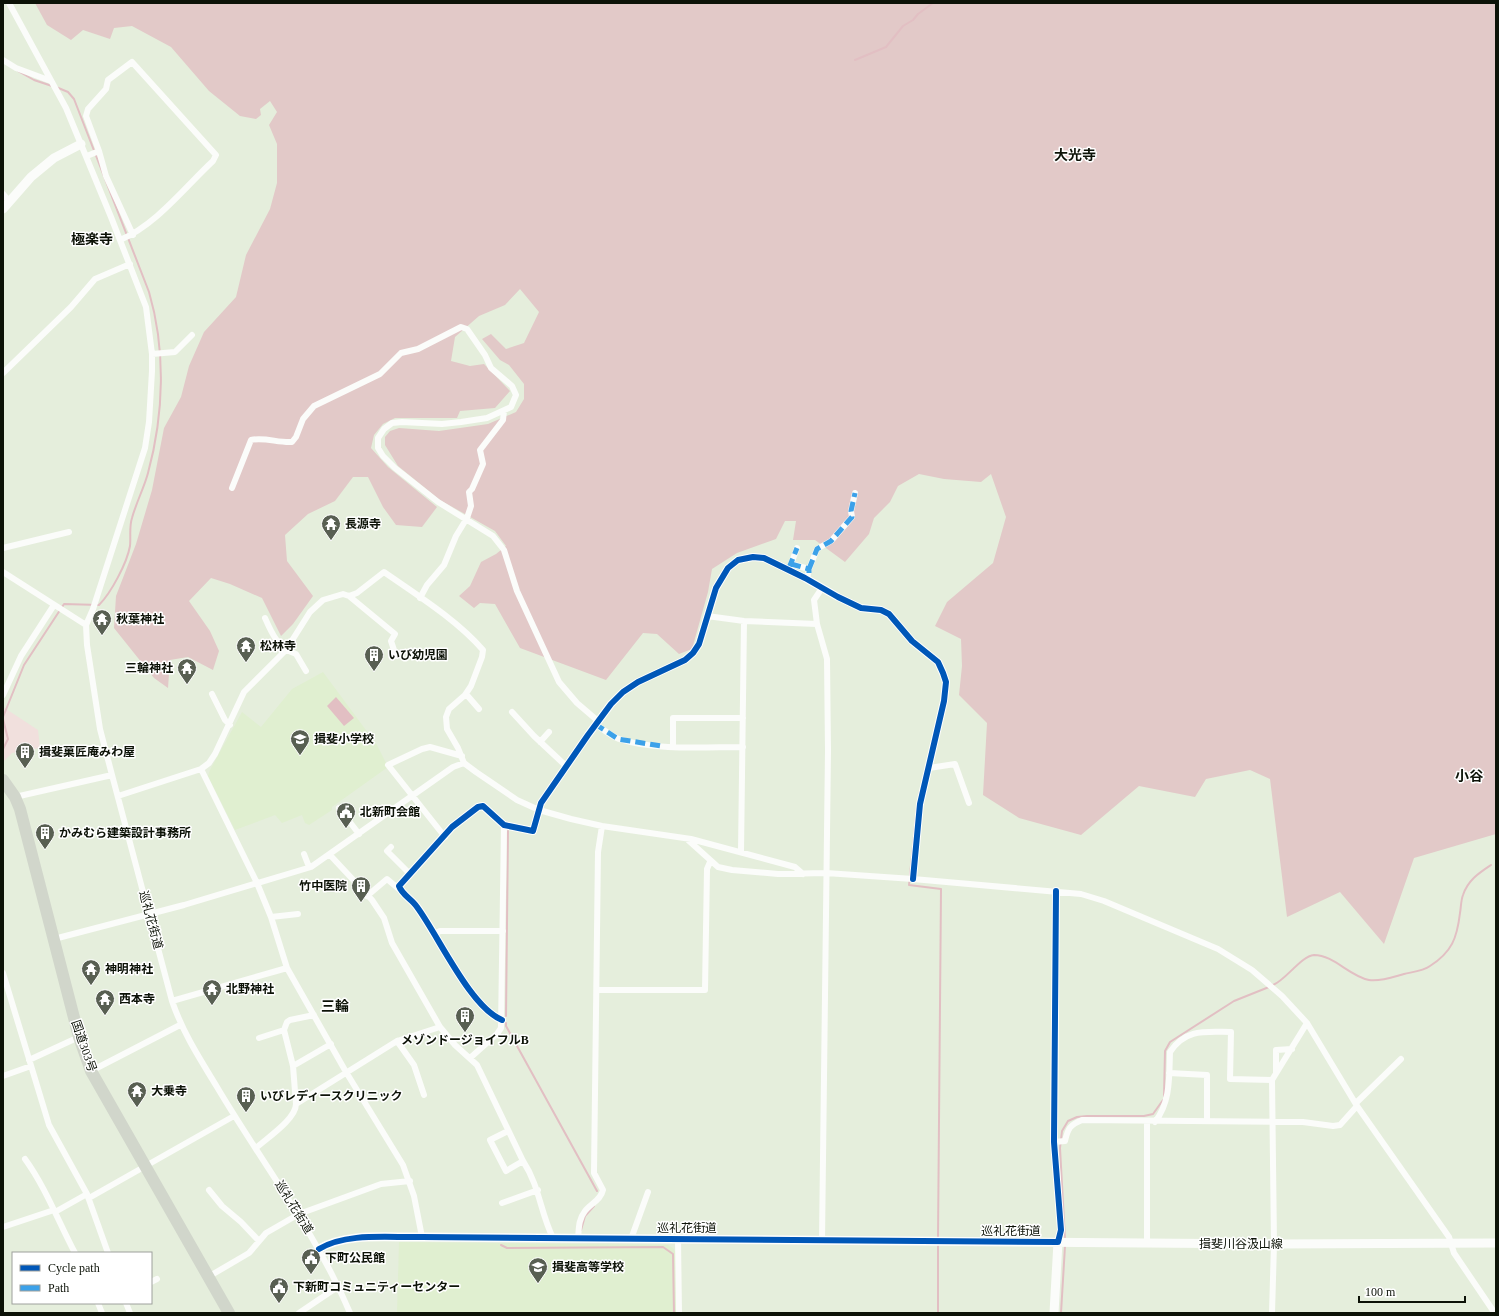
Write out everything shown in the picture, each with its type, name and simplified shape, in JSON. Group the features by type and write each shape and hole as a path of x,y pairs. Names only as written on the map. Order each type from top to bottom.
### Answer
{"highway":[{"name":"国道303号","path":"3,780 9,798 24,824 79,1037 91,1071 229,1313"}],"street":[{"path":"3,572 86,625 96,600 144,448 149,422 152,354 146,307 86,156 66,108 9,3"},
{"path":"3,60 16,68 51,81"},
{"path":"120,240 133,234 164,209 213,160 216,155 132,62 108,80 106,89 88,109 86,116 99,151 106,176 133,234"},
{"path":"5,201 54,158 81,144"},
{"path":"86,156 99,151"},
{"path":"3,372 71,307 95,279 130,264"},
{"path":"232,488 251,440 259,438 292,442 307,413 321,401 349,390 380,374 401,354 418,349 461,327 467,329 485,355 491,368 512,386 516,395 511,407 487,418 461,422 442,424 402,422 392,424 384,429 378,438 380,452 395,468 438,502 492,536 504,550 517,591 559,682 596,723 618,739 645,744 743,747"},
{"path":"152,354 174,352 192,335"},
{"path":"420,598 427,584 444,565 450,547 465,520 471,506 469,492 483,464 480,450 503,420 504,411"},
{"path":"807,579 809,569 817,549 831,541 852,518 851,511 855,493"},
{"path":"3,548 69,532"},
{"path":"789,567 796,548"},
{"path":"400,890 399,886 445,837 452,827 483,806 504,825 533,831 541,803 596,723 623,692 638,682 685,660 693,653 699,644 716,588 728,568 738,560 753,557 764,558 789,567 822,588 861,608 881,610 889,614 912,641 938,662 946,682 944,701 920,804 913,879"},
{"path":"789,567 809,569"},
{"path":"349,596 357,593 384,572 474,640 483,650 482,658 466,694 449,709 446,717 447,729 462,756 464,763 517,800 539,810 571,819 602,826 678,837 742,852 795,867 803,874"},
{"path":"822,588 814,600 817,624 827,659 822,1240"},
{"path":"118,796 201,768 209,763 230,725 244,692 286,650 310,612 323,600 343,594 349,596 395,634 391,641 396,656"},
{"path":"3,695 21,656 55,605"},
{"path":"707,616 744,621 817,624"},
{"path":"265,618 274,637 286,650 296,654 306,671"},
{"path":"742,852 744,621"},
{"name":"巡礼花街道","path":"86,625 86,645 100,730 172,1002 180,1025 234,1116 299,1214 319,1249 329,1243 348,1239 422,1237 1058,1242"},
{"path":"212,694 225,720 230,725"},
{"path":"466,694 479,710"},
{"path":"512,712 540,742 566,766"},
{"path":"673,746 673,718 743,718"},
{"path":"540,742 549,732"},
{"path":"445,837 388,765 422,749 430,748 462,756"},
{"path":"54,939 184,905 309,867 330,855 453,767 464,763"},
{"path":"929,768 955,764 969,803"},
{"path":"201,768 257,883 271,917 287,968 346,1072 403,1165 410,1181 422,1237"},
{"path":"9,798 112,775"},
{"path":"339,808 360,834"},
{"path":"470,1058 497,1034 501,1028 504,825"},
{"path":"578,1239 579,1222 584,1212 602,1195 603,1190 594,1173 598,852 602,826"},
{"path":"688,840 718,867 778,874 826,873 1081,894 1104,901 1218,949 1252,970 1284,998 1307,1024 1356,1104 1453,1245 1454,1253 1495,1312"},
{"path":"391,847 387,851 410,874"},
{"path":"304,854 309,867"},
{"path":"330,855 367,896 384,918 392,943 440,1027 455,1045 477,1065 508,1131 532,1176 538,1190 545,1221 553,1238"},
{"path":"597,990 705,990 707,869 710,862"},
{"path":"367,896 387,879 417,905 434,934 478,1001 502,1020"},
{"path":"1054,1313 1060,1230 1054,1142 1056,891"},
{"path":"271,917 298,914"},
{"path":"434,934 440,930 503,931"},
{"path":"172,1002 287,968"},
{"path":"3,973 50,1125 88,1196 108,1252"},
{"path":"256,1148 289,1118 296,1109 293,1066 284,1030 287,1022 314,1015"},
{"path":"1272,1313 1274,1244 1272,1080 1307,1024"},
{"path":"91,1071 180,1025"},
{"path":"296,1104 397,1041 440,1027"},
{"path":"259,1038 284,1030"},
{"path":"1155,1122 1162,1114 1167,1100 1170,1052 1185,1036 1197,1032 1231,1032 1230,1079 1272,1080"},
{"path":"3,1076 79,1037"},
{"path":"397,1041 414,1065 424,1096"},
{"path":"293,1066 331,1044"},
{"path":"1276,1073 1276,1050 1292,1049"},
{"path":"1054,1142 1065,1141 1067,1132 1072,1124 1082,1120 1147,1122 1273,1122 1340,1125 1356,1104 1401,1058"},
{"path":"1169,1073 1206,1075 1207,1121"},
{"path":"3,1226 54,1211 88,1196 234,1116"},
{"path":"1147,1122 1147,1243"},
{"path":"508,1131 490,1140 506,1171 523,1161"},
{"path":"24,1159 48,1195 54,1211 74,1252"},
{"path":"208,1277 249,1253 266,1233 299,1214 381,1184 410,1181"},
{"path":"208,1190 222,1206 241,1222 259,1241"},
{"path":"502,1203 538,1190"},
{"path":"631,1239 648,1192"},
{"path":"678,1239 679,1313"},
{"name":"揖斐川谷汲山線","path":"1058,1242 1453,1245 1496,1243"},
{"path":"319,1249 339,1286 350,1313"},
{"path":"299,1313 339,1286"}],"shaded area":[{"path":"35,3 1496,3 1496,834 1414,858 1384,944 1340,892 1287,917 1270,779 1250,770 1206,779 1195,797 1139,786 1081,835 1019,818 983,795 987,723 959,695 962,666 961,639 935,626 947,602 993,563 1006,517 991,474 981,482 944,479 919,474 898,486 890,502 874,518 869,534 845,562 815,540 793,540 796,521 785,521 776,539 737,553 712,569 708,592 692,649 679,654 657,634 643,633 606,680 520,648 495,604 480,603 474,608 459,596 470,586 481,562 496,554 506,546 495,531 440,500 398,466 385,445 385,437 390,431 399,428 439,431 488,424 516,412 524,399 524,384 509,365 500,360 482,339 491,334 506,349 524,343 539,312 520,289 505,305 479,316 455,337 451,361 470,366 484,364 510,391 495,408 460,411 457,418 395,418 383,424 374,435 371,448 388,467 437,507 422,527 396,525 383,507 368,477 353,477 335,501 308,514 285,535 287,561 313,596 293,624 281,636 262,598 230,584 211,578 189,601 210,631 219,651 213,670 188,657 170,660 168,688 154,678 114,628 116,596 136,544 152,490 164,428 181,397 189,366 204,332 236,297 246,255 270,209 277,183 277,144 269,125 277,112 270,101 260,109 261,115 256,119 240,116 209,91 171,47 132,26 114,28 110,39 83,30 71,40 47,25"},
{"name":"揖斐小学校","path":"323,672 377,745 388,767 332,807 332,810 309,825 305,823 302,815 282,823 275,815 235,830 208,776 242,712 261,727 292,689"},
{"path":"336,697 354,718 344,726 327,706"},
{"path":"3,707 38,730 40,748 12,753 3,762"},
{"name":"揖斐高等学校","path":"399,1242 668,1245 673,1248 677,1255 678,1313 397,1313"}],"waterway":[{"path":"855,60 886,47 903,26 913,20 918,14 933,3"},
{"path":"18,71 34,80 52,86"},
{"path":"3,717 24,665 64,604 99,605 104,600 118,577 126,561 130,546 131,521 148,473 160,405 161,382 158,336 149,292 74,99 68,92 56,87"},
{"path":"3,719 8,739 3,749"},
{"path":"919,797 920,791"},
{"path":"917,806 909,885 941,889 938,1238"},
{"path":"506,1016 508,831"},
{"path":"1273,985 1304,959 1314,955 1328,958 1362,978 1369,980 1386,979 1427,968 1444,955 1452,944 1459,922 1462,897 1468,885 1478,874 1491,865"},
{"path":"1164,1096 1165,1051 1170,1042 1234,1001 1269,987"},
{"path":"506,1023 506,1026 597,1191"},
{"path":"1065,1239 1060,1148 1062,1131 1068,1121 1077,1117 1087,1116 1144,1116 1153,1114 1163,1100"},
{"path":"581,1230 585,1216 594,1206"},
{"path":"501,1245 507,1248 663,1247 673,1254 674,1313"},
{"path":"938,1245 938,1313"},
{"path":"1061,1313 1065,1246"}],"marked path":[{"path":"809,569 817,549 831,541 852,517 851,511 855,493"},
{"path":"789,568 797,548"},
{"path":"791,564 809,569 809,573"},
{"path":"595,724 618,739 661,746"}],"cycle path":[{"path":"502,1020 490,1013 478,1001 455,969 415,904 402,892 399,886 452,827 478,807 483,806 504,825 533,831 541,803 611,704 623,692 638,682 685,660 693,653 699,644 716,588 728,568 738,560 753,557 764,558 861,608 881,610 889,614 912,641 938,662 946,682 944,701 920,804 913,879"},
{"path":"319,1249 342,1240 369,1237 1058,1242 1061,1230 1054,1142 1056,891"}],"place":[{"name":"長源寺","path":"331,541"},
{"name":"秋葉神社","path":"102,636"},
{"name":"松林寺","path":"246,663"},
{"name":"いび幼児園","path":"374,672"},
{"name":"三輪神社","path":"187,685"},
{"name":"揖斐小学校","path":"300,756"},
{"name":"揖斐菓匠庵みわ屋","path":"25,769"},
{"name":"北新町会館","path":"346,829"},
{"name":"かみむら建築設計事務所","path":"45,850"},
{"name":"竹中医院","path":"361,903"},
{"name":"神明神社","path":"91,986"},
{"name":"北野神社","path":"212,1006"},
{"name":"西本寺","path":"105,1016"},
{"name":"メゾンドージョイフルB","path":"465,1033"},
{"name":"大乗寺","path":"137,1108"},
{"name":"いびレディースクリニック","path":"246,1113"},
{"name":"下町公民館","path":"311,1275"},
{"name":"揖斐高等学校","path":"538,1284"},
{"name":"下新町コミュニティーセンター","path":"279,1304"}],"district":[{"name":"大光寺","path":"1075,155"},
{"name":"極楽寺","path":"92,239"},
{"name":"小谷","path":"1469,776"},
{"name":"三輪","path":"335,1006"}]}
